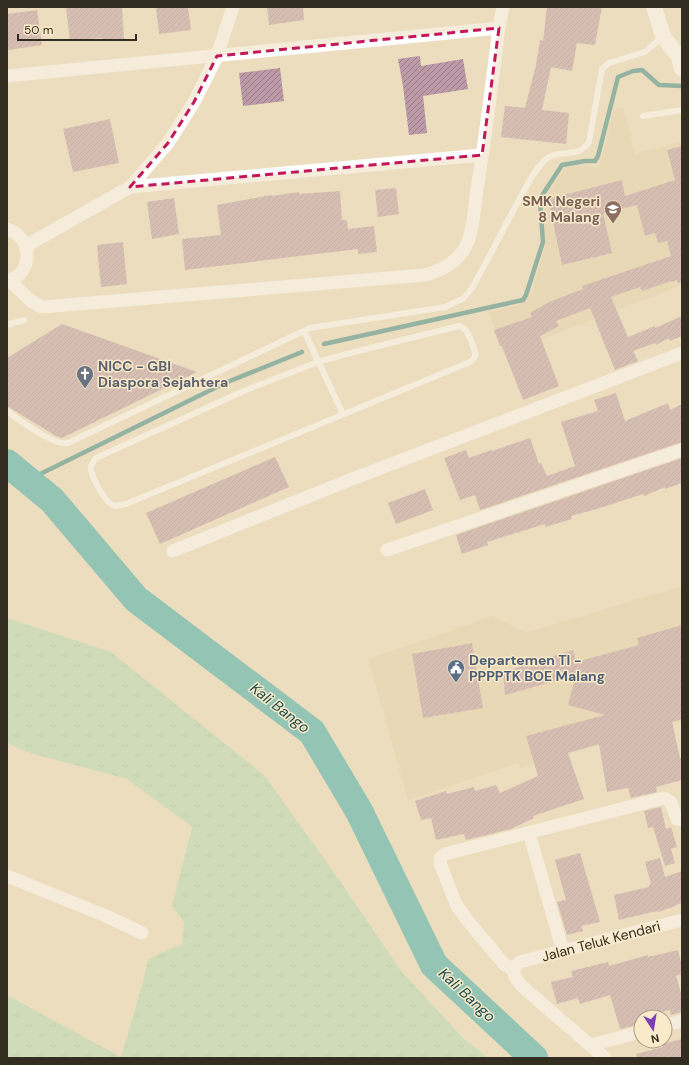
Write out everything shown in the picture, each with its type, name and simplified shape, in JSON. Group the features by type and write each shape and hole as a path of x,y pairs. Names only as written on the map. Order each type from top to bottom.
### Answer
{"street":[{"path":"26,246 130,187 168,143 194,102 217,56 233,7"},
{"path":"7,229 21,237 26,246 28,256 25,267 19,275 8,281 31,301 42,307 425,275 437,272 455,260 463,250 470,234 503,7"},
{"path":"654,7 663,36 681,61"},
{"path":"7,76 499,28"},
{"path":"130,187 482,155"},
{"path":"173,550 347,481 682,353"},
{"path":"387,550 682,450"},
{"path":"606,1058 524,988 517,980 517,966 505,966 467,920 456,904 440,858 445,854 664,798 671,802 677,819 682,820"},
{"path":"529,833 563,951"},
{"path":"7,876 106,916 142,933"},
{"name":"Jalan Teluk Kendari","path":"517,966 563,951 682,920"},
{"path":"590,1045 633,1034"}],"lane":[{"path":"7,411 20,421 56,442 64,444 304,331 321,326 445,306 464,298 472,288 532,176 550,157 555,154 578,152 589,142 602,69 609,63 645,52 663,36"},
{"path":"643,116 682,110"},
{"path":"7,325 24,320"},
{"path":"459,326 464,327 467,331 476,356 474,360 470,362 118,506 113,506 107,502 91,473 91,466 96,458 246,390 318,362 459,326"},
{"path":"304,331 342,414"}],"highlighted area":[{"path":"499,28 482,155 130,187 168,143 194,102 217,56"}],"shaded area":[{"name":"SMK Negeri 8 Malang","path":"624,108 635,154 682,142 682,285 504,354 489,313 521,304 531,295 546,244 542,203 565,167 575,165 596,167 600,164 614,109"},
{"path":"682,586 682,722 520,768 519,763 408,800 368,659 493,616 526,633"}],"green space":[{"path":"7,618 111,652 264,775 340,881 401,971 464,1039 488,1058 7,1058 7,995 121,1057 143,982 148,959 182,944 184,922 172,906 192,827 127,779 30,753 7,743"}],"building":[{"path":"66,7 122,7 124,39 102,41 102,38 70,41"},
{"path":"156,7 188,7 191,30 159,34"},
{"path":"267,7 303,7 304,20 269,25"},
{"path":"547,7 602,7 595,45 577,43 572,71 551,67 542,110 569,113 566,144 501,137 505,106 525,108 536,65 540,40 543,41"},
{"path":"37,10 42,45 7,50 7,14"},
{"path":"420,56 421,66 463,59 468,89 423,96 427,133 409,135 398,59"},
{"path":"280,68 284,101 243,106 239,73"},
{"path":"110,119 119,163 73,172 63,129"},
{"path":"682,146 682,282 678,283 677,280 671,281 642,291 640,287 611,297 628,337 655,326 655,328 682,316 682,336 670,341 669,338 656,345 655,343 633,351 638,361 615,370 590,308 556,321 559,326 540,336 559,386 523,400 502,346 500,346 494,330 532,317 530,313 549,302 583,289 582,286 671,256 667,241 658,243 655,233 645,236 637,205 603,213 612,253 562,265 548,199 622,180 625,196 675,180 667,150"},
{"path":"396,188 399,214 378,217 375,190"},
{"path":"340,191 342,220 347,220 348,229 374,226 377,252 358,254 358,249 185,270 182,239 221,235 217,205 271,195 299,192 299,194"},
{"path":"174,198 179,234 152,239 147,202"},
{"path":"123,242 127,284 101,287 97,245"},
{"name":"NICC - GBI Diaspora Sejahtera","path":"62,324 197,372 62,438 56,436 7,406 7,358"},
{"path":"616,393 625,421 668,403 670,410 682,404 682,442 480,510 475,495 460,500 444,458 466,450 469,458 530,438 539,464 541,463 547,476 575,466 561,422 598,411 594,400"},
{"path":"275,457 289,487 160,544 146,513"},
{"path":"682,458 682,483 665,489 665,487 644,496 643,494 571,516 572,519 545,527 545,524 487,542 488,545 462,554 456,535"},
{"path":"425,489 433,510 396,524 388,503"},
{"path":"682,625 682,719 672,722 680,758 682,758 682,780 656,787 657,792 631,798 628,788 607,792 599,744 568,753 584,799 533,816 534,818 511,829 466,840 464,834 436,840 431,818 421,820 415,801 446,791 447,794 474,787 475,791 496,785 500,793 538,776 526,736 605,715 568,705 576,675 505,695 503,672 573,650 576,662 639,645 637,638"},
{"path":"472,643 483,708 423,718 412,654"},
{"path":"661,807 666,829 671,827 677,847 671,849 675,863 665,866 653,827 648,828 644,811"},
{"path":"580,853 600,922 581,926 583,931 567,935 557,902 566,900 555,860"},
{"path":"660,858 665,877 682,871 682,903 658,912 619,920 614,895 649,887 651,884 645,862"},
{"path":"678,950 682,966 682,974 676,976 682,996 682,1012 673,1014 673,1009 633,1009 633,1026 620,1029 610,995 580,1004 578,998 557,1004 551,982 573,977 571,971 608,962 609,966 648,955 648,957"},
{"path":"682,1039 682,1058 637,1058 636,1054 655,1049 673,1049 673,1041"}],"waterway":[{"path":"324,344 523,300 526,295 543,242 541,197 562,165 585,161 595,161 598,156 618,77 633,71 642,70 659,85 682,86"},
{"path":"28,480 225,383 302,352"},
{"name":"Kali Bango","path":"7,463 52,500 136,599 312,732 359,811 434,965 534,1058"}],"place":[{"name":"SMK Negeri 8 Malang","path":"613,224"},
{"name":"NICC - GBI Diaspora Sejahtera","path":"85,389"},
{"name":"Departemen TI - PPPPTK BOE Malang","path":"456,683"}]}
